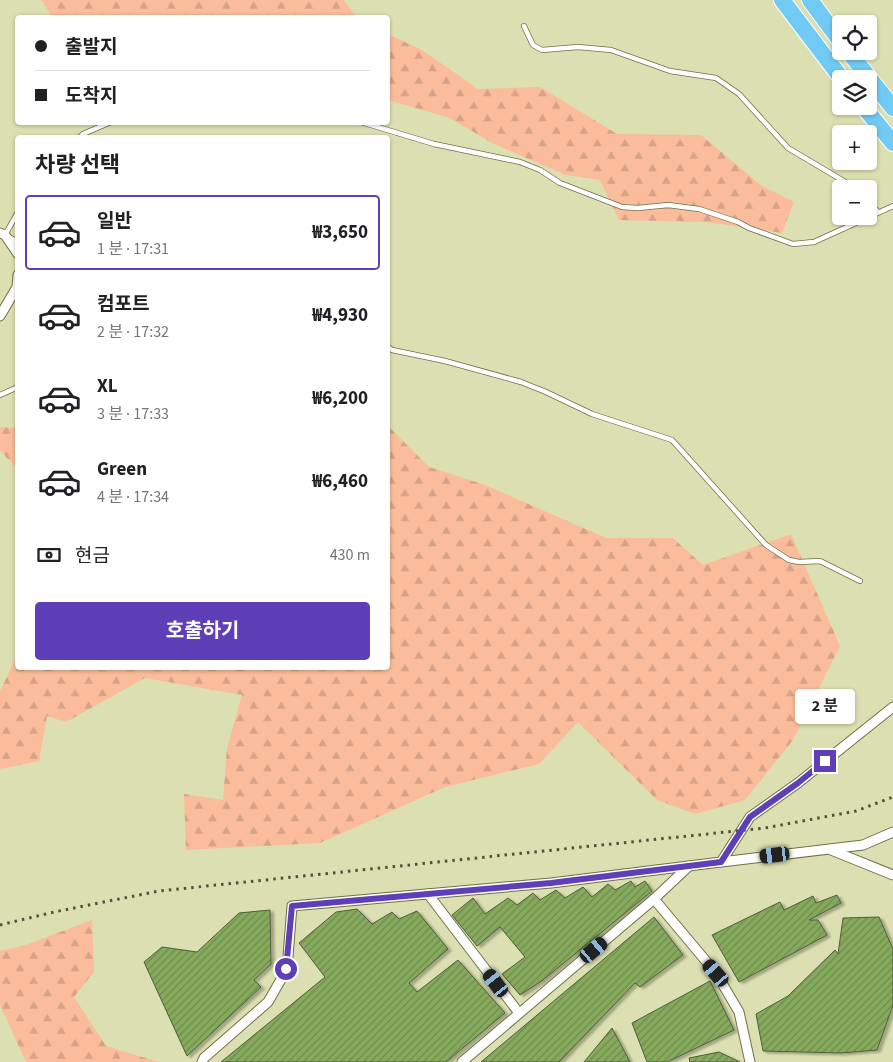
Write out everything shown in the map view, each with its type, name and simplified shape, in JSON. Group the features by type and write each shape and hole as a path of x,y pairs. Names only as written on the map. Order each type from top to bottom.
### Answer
{"highway":[{"path":"782,0 835,70"},
{"path":"810,0 832,30"},
{"path":"855,60 893,108"},
{"path":"870,115 893,143"}],"street":[{"path":"2,234 15,250"},
{"path":"0,316 15,290"},
{"path":"721,862 750,817 798,783 893,707"},
{"path":"202,1062 204,1058 268,1002 286,969 292,906 551,883 863,845 893,832"},
{"path":"830,849 893,875"},
{"path":"462,1062 654,899 690,866"},
{"path":"428,894 519,1013"},
{"path":"654,899 716,973 739,1012 750,1062"}],"lane":[{"path":"524,26 533,45 542,50 578,47 611,50 670,71 716,78 739,94 788,148 842,180"},
{"path":"82,135 104,125"},
{"path":"371,125 434,144 520,162 540,170 560,183 622,207 638,208 668,205 699,209 794,244 814,242 893,206"},
{"path":"15,216 2,234 15,240"},
{"path":"390,348 445,361 521,382 592,414 672,440 766,545 789,560 799,562 820,560 860,581"},
{"path":"0,395 15,388"}],"green space":[{"path":"40,0 344,0 355,15 51,15"},
{"path":"390,35 422,50 478,89 540,87 617,134 701,135 762,186 794,202 782,233 707,222 619,220 600,180 566,175 492,143 450,118 390,101"},
{"path":"0,427 15,428 15,467 0,450"},
{"path":"390,428 429,467 485,485 606,538 673,538 703,565 791,534 840,646 793,740 745,800 695,814 657,800 578,722 539,764 445,787 320,843 186,850 184,794 223,800 227,748 242,695 145,678 66,722 47,716 39,761 0,769 0,691 15,660 15,670 390,670"},
{"path":"92,920 94,972 74,997 106,1046 158,1062 26,1062 0,1005 0,951 23,946"}],"building":[{"path":"631,881 635,887 645,881 652,891 543,980 520,995 502,974 525,957 500,927 477,946 452,915 473,898 485,914 508,898 517,905 533,893 540,900 556,890 565,898 583,887 592,897 608,884 615,890"},
{"path":"837,895 841,903 809,920 818,920 827,935 739,982 712,935 780,902 784,910 813,896 816,903"},
{"path":"357,909 372,924 392,912 399,919 417,911 448,949 409,983 417,992 458,960 505,1013 446,1062 221,1062 325,977 299,943 336,912"},
{"path":"270,910 271,964 254,980 261,987 187,1056 144,962 162,947 197,952 239,913"},
{"path":"654,917 683,955 640,987 635,983 559,1062 481,1062"},
{"path":"879,917 893,949 893,1005 877,1050 841,1053 763,1051 756,1014 788,996 835,950 838,954 843,918"},
{"path":"710,981 734,1030 667,1062 647,1062 632,1023"},
{"path":"612,1028 630,1062 584,1062"},
{"path":"719,1052 740,1062 690,1062 689,1058"}],"railway":[{"path":"0,925 159,891 765,828 856,811 893,797"}],"route":[{"path":"286,969 292,906 551,883 721,862 750,817 825,761"}]}
